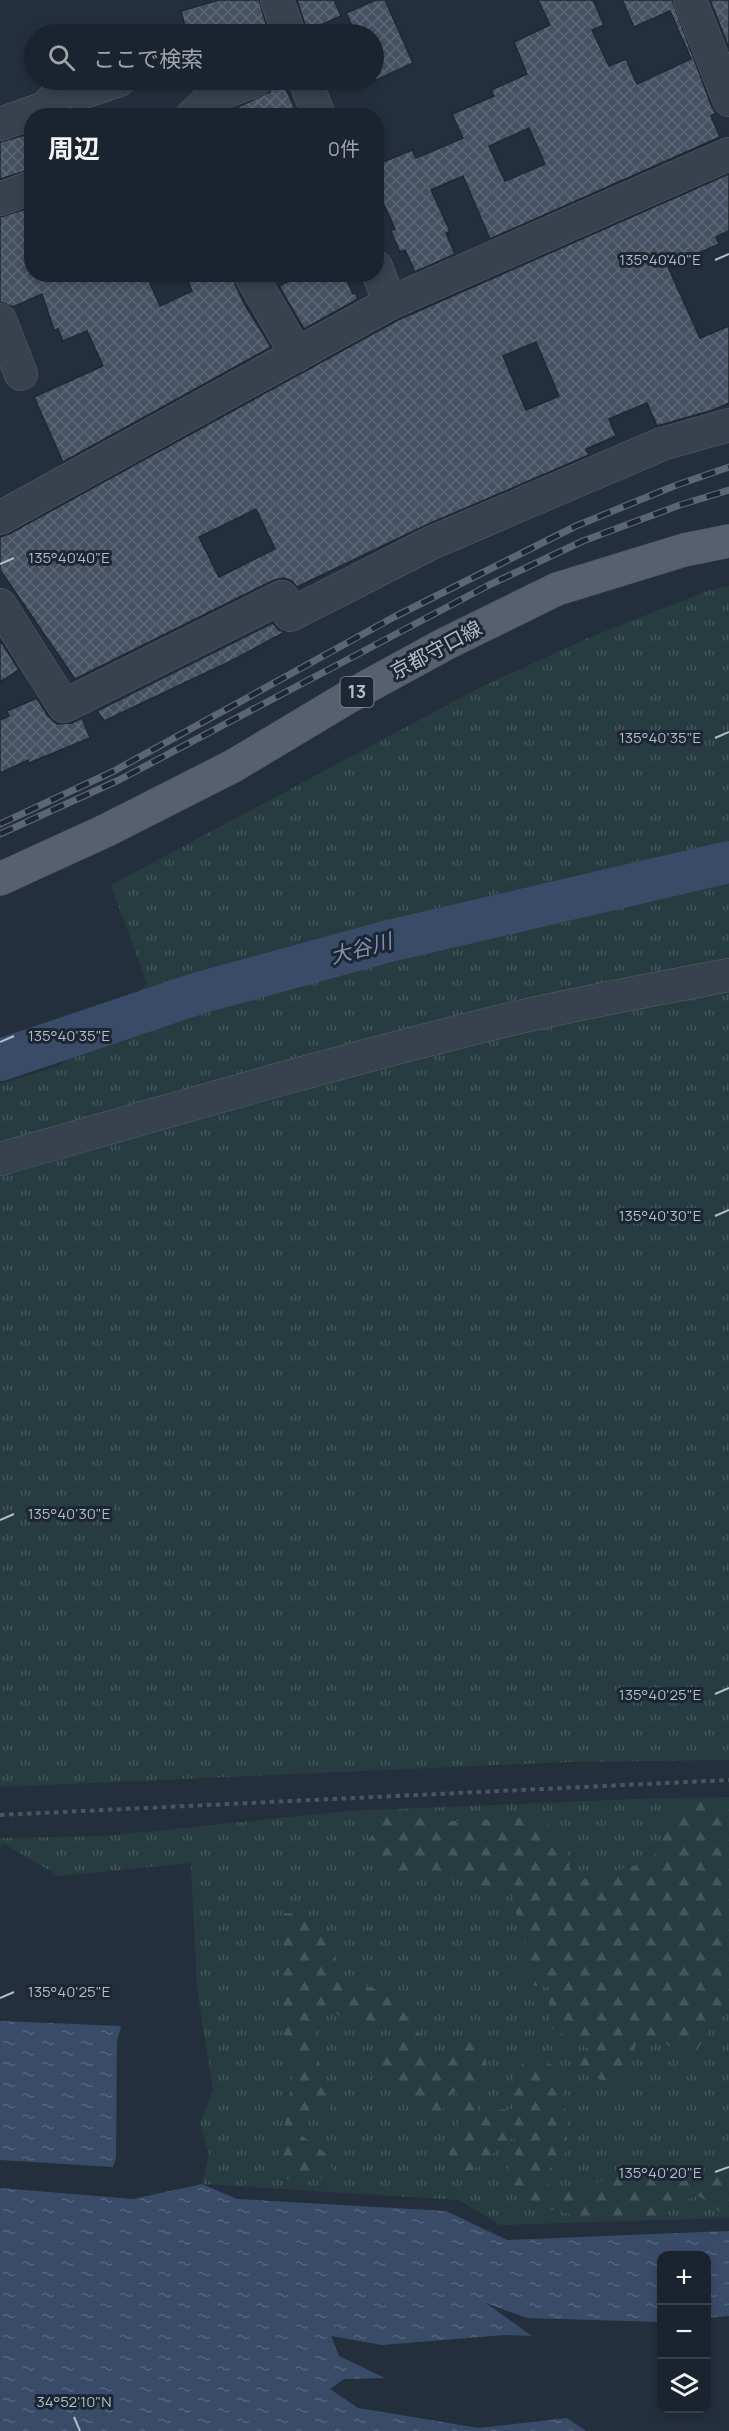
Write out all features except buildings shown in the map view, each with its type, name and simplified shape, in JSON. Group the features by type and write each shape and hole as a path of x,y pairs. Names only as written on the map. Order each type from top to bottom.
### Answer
{"main road":[{"name":"京都守口線","path":"0,879 107,830 234,766 359,691 445,644 557,589 684,549 729,541"}],"street":[{"path":"277,0 285,24"},
{"path":"690,0 729,100"},
{"path":"45,108 62,90 101,90"},
{"path":"200,108 212,97 230,90"},
{"path":"309,90 316,108"},
{"path":"0,124 24,115"},
{"path":"0,518 390,303 729,154"},
{"path":"0,199 24,190"},
{"path":"255,282 297,355"},
{"path":"382,282 390,303"},
{"path":"0,320 12,364"},
{"path":"0,605 64,706 282,597 290,615 442,538 662,444 729,425"},
{"path":"0,1159 260,1085 494,1023 607,998 729,975"}],"path":[{"path":"0,1815 729,1780"}],"green space":[{"path":"729,586 729,1760 569,1762 0,1787 0,1084 59,1066 147,984 111,885 481,687 586,639 707,591"},
{"path":"729,1797 729,2009 716,2020 690,2061 661,2040 636,2043 627,2082 601,2080 575,2068 592,2050 549,2027 549,1987 529,1985 520,1967 527,1935 516,1913 512,1885 479,1886 442,1875 374,1868 366,1844 389,1810 437,1822 539,1817 563,1837 573,1882 652,1861 678,1798"},
{"path":"660,1798 729,1798 729,2218 500,2225 459,2200 202,2184 209,2154 200,2124 213,2090 197,1989 191,1863 59,1876 4,1844 0,1847 0,1838 105,1836 348,1811"},
{"path":"284,1913 302,1914 332,1945 338,1979 389,1992 436,2056 480,2035 489,2074 475,2095 478,2111 512,2109 514,2076 530,2052 557,2068 566,2113 567,2151 538,2181 572,2193 623,2172 669,2182 729,2157 729,2218 726,2219 714,2206 699,2196 679,2201 661,2219 583,2218 530,2203 499,2178 515,2161 515,2136 473,2169 459,2174 445,2146 457,2125 465,2101 454,2090 440,2114 407,2100 370,2073 368,2057 396,2036 392,2025 379,2027 349,2025 331,2008 315,2031 320,2070 331,2116 305,2120 298,2133 327,2154 335,2178 276,2179 294,2067 280,2020 279,1961"}],"water":[{"path":"0,2021 121,2026 117,2041 116,2158 113,2167 0,2160"},
{"path":"202,2184 237,2199 446,2211 507,2240 729,2231 729,2316 711,2318 711,2251 657,2251 657,2322 527,2318 486,2303 532,2336 505,2335 382,2345 331,2336 339,2356 385,2378 344,2379 330,2389 358,2408 479,2428 567,2418 586,2431 0,2431 0,2188 133,2199"}],"waterway":[{"name":"大谷川","path":"0,1060 199,993 385,942 729,862"}],"railway":[{"path":"0,824 114,771 394,617 576,526 674,486 729,467"},
{"path":"0,834 119,780 489,585 583,541 680,505 729,490"}]}
